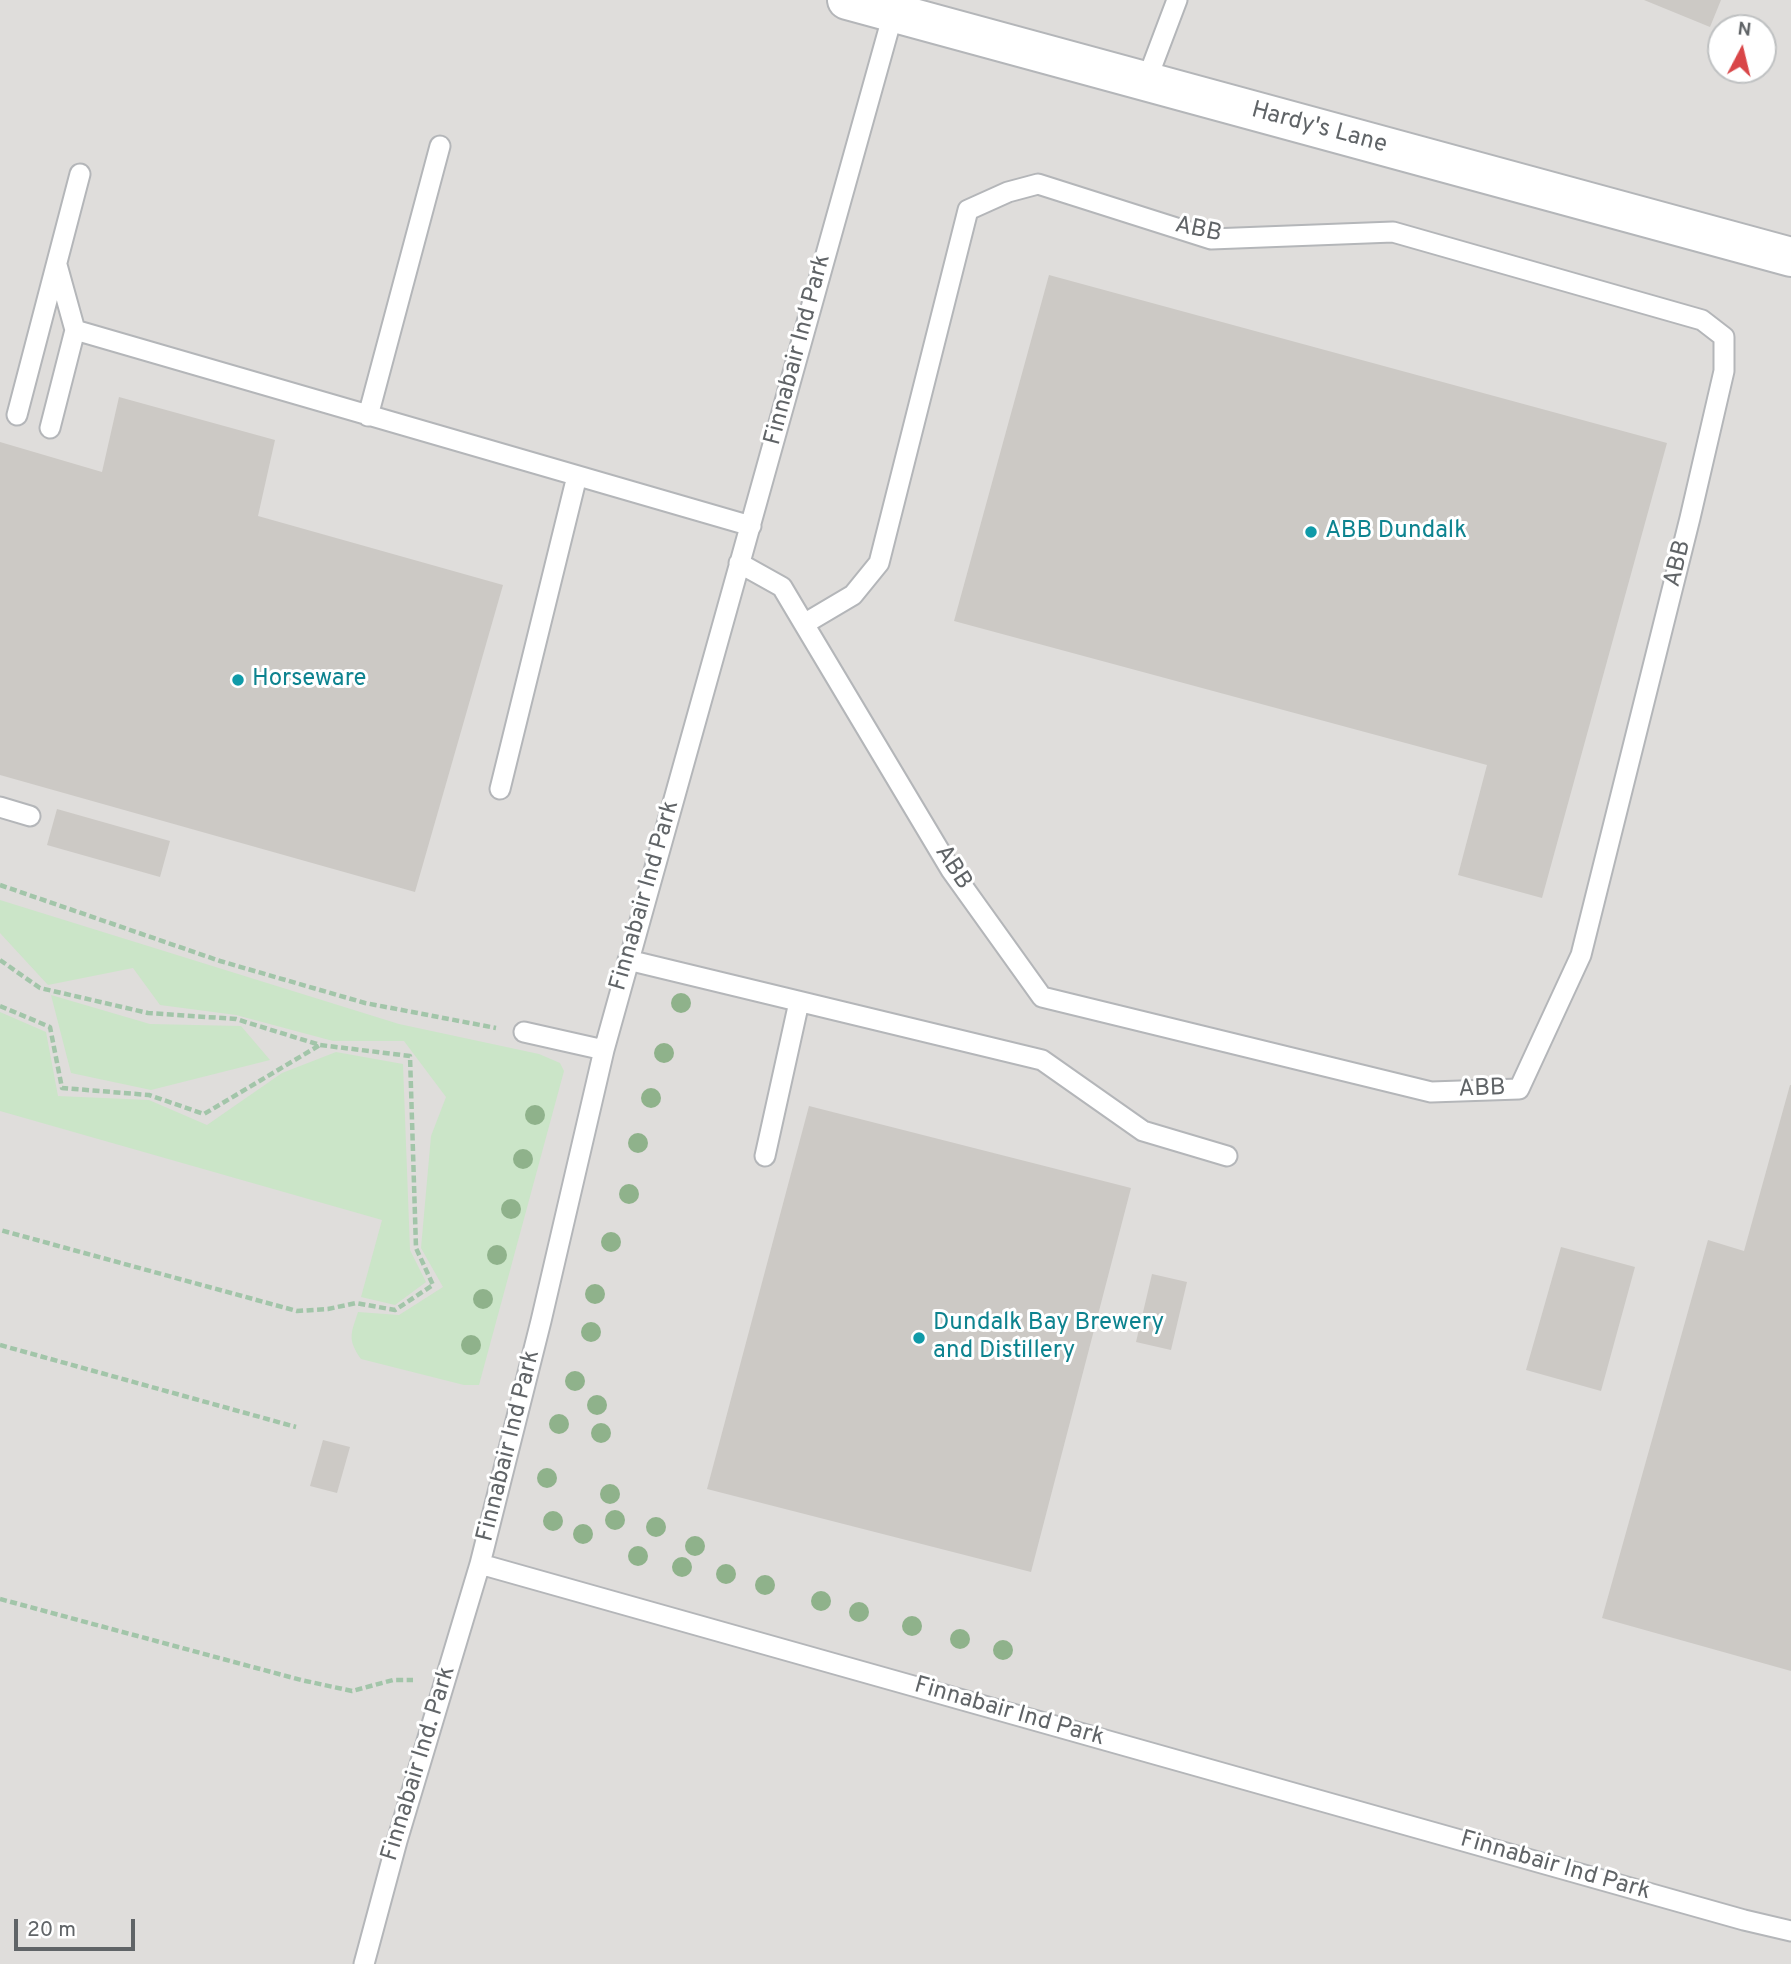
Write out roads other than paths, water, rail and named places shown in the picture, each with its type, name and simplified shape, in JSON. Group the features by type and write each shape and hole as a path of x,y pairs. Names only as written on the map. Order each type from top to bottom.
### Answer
{"street":[{"name":"Hardy's Lane","path":"847,0 1791,257"}],"lane":[{"path":"1146,82 1177,0"},
{"name":"Finnabair Ind Park","path":"893,14 604,1050 541,1321 480,1564 1791,1931"},
{"path":"368,416 440,146"},
{"path":"17,415 80,174"},
{"name":"ABB","path":"739,563 782,587 804,624 951,870 1042,997 1430,1092 1519,1089 1581,956 1724,371 1724,337 1702,320 1393,232 1211,239 1038,184 1008,192 968,210 878,564 853,595 804,624"},
{"path":"50,428 75,330 56,264"},
{"path":"75,330 751,526"},
{"path":"499,789 577,476"},
{"path":"0,807 30,816"},
{"path":"628,960 1042,1060 1143,1131 1227,1156"},
{"path":"765,1156 799,1002"},
{"path":"524,1032 604,1050"},
{"name":"Finnabair Ind. Park","path":"364,1964 397,1841 480,1564"}],"place":[{"name":"ABB Dundalk","path":"1311,532"},
{"name":"Horseware","path":"238,680"},
{"name":"Dundalk Bay Brewery and Distillery","path":"919,1338"}]}
